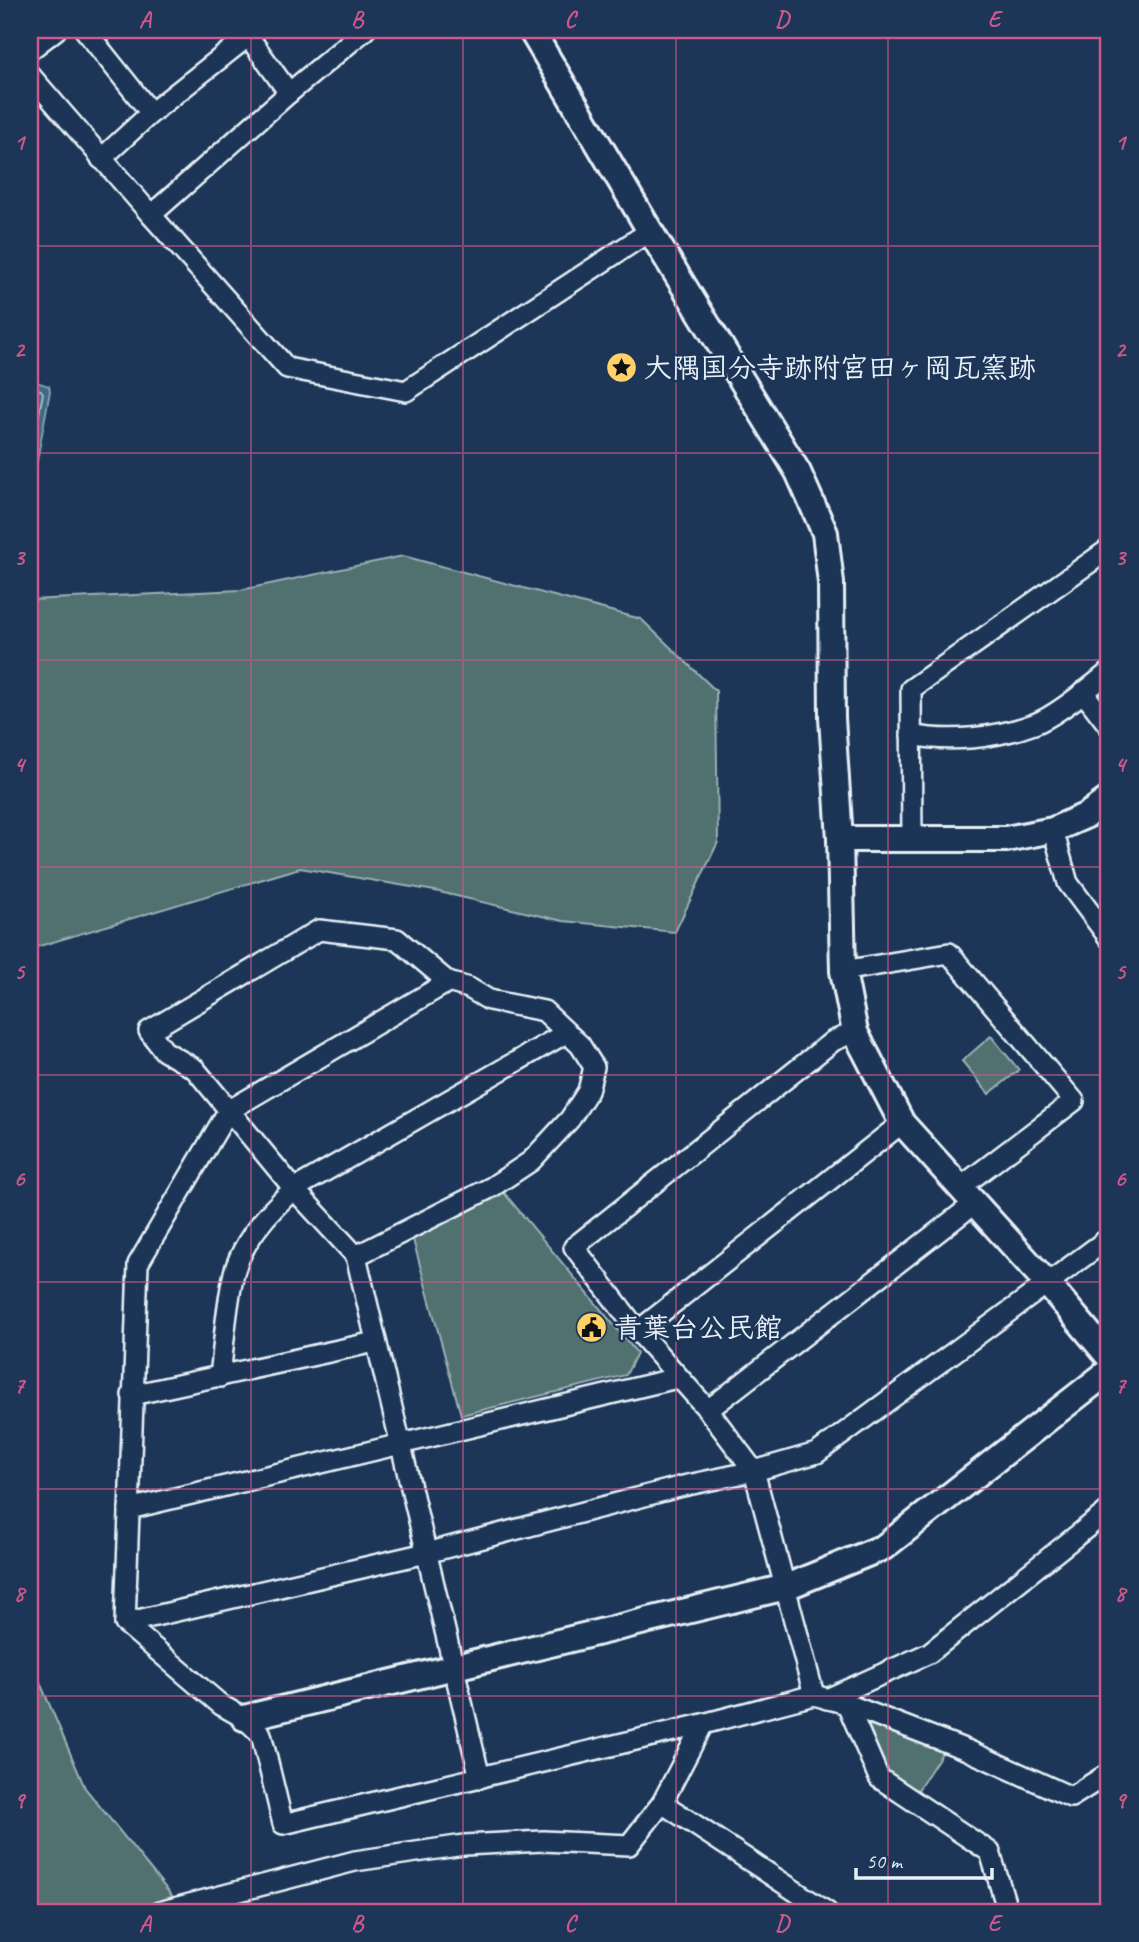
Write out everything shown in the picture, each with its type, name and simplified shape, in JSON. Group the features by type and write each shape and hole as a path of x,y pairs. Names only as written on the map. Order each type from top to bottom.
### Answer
{"street":[{"path":"30,50 56,30"},
{"path":"85,30 151,113"},
{"path":"151,215 365,30"},
{"path":"531,30 798,472 825,533 831,583 832,718 840,839 844,971 855,1032 902,1123 1047,1283 1109,1357"},
{"path":"101,159 151,113 252,33 289,93"},
{"path":"30,75 287,368 406,391 650,231"},
{"path":"912,841 911,689 1109,549"},
{"path":"911,735 932,739 990,736 1036,724 1109,673"},
{"path":"1083,692 1109,726"},
{"path":"840,839 1006,839 1053,830 1087,815 1109,799"},
{"path":"1053,830 1068,883 1109,936"},
{"path":"356,1256 492,1186 531,1161 570,1119 588,1091 594,1067 580,1045 544,1011 489,1000 470,988 448,982 397,939 319,930 149,1031 164,1051 195,1069 294,1189 356,1256 374,1342 480,1777"},
{"path":"708,1410 968,1195 1074,1101 949,953 844,971"},
{"path":"125,1623 138,1264 228,1111 448,982"},
{"path":"821,1697 786,1587 754,1471 708,1410 638,1331 573,1247 833,1041 855,1032"},
{"path":"220,1377 234,1271 254,1233 275,1206 294,1189 566,1033"},
{"path":"638,1331 902,1123"},
{"path":"125,1623 426,1553 817,1453 1109,1238"},
{"path":"132,1395 374,1342"},
{"path":"244,1718 786,1587 884,1547 1109,1371"},
{"path":"129,1509 677,1378"},
{"path":"125,1623 221,1705 244,1718 261,1734 283,1824 821,1697 929,1653 1109,1510"},
{"path":"821,1697 847,1704 967,1750 1071,1797 1109,1773"},
{"path":"847,1704 879,1778 990,1852 1008,1912"},
{"path":"159,1912 355,1861 450,1847 543,1841 629,1845 662,1802 703,1724"},
{"path":"662,1802 827,1912"}],"green space":[{"path":"403,556 641,619 716,691 718,842 675,932 563,921 435,891 300,868 36,947 30,956 30,600 241,590"},
{"path":"991,1036 1019,1070 989,1094 962,1061"},
{"path":"500,1188 637,1353 626,1375 461,1415 412,1236"},
{"path":"30,1659 85,1788 185,1912 30,1912"},
{"path":"872,1720 946,1747 916,1793 888,1774 868,1724"}],"water":[{"path":"30,380 49,386 50,391 30,498"}],"place":[{"name":"大隅国分寺跡附宮田ヶ岡瓦窯跡","path":"621,367"},
{"name":"青葉台公民館","path":"591,1327"}]}
